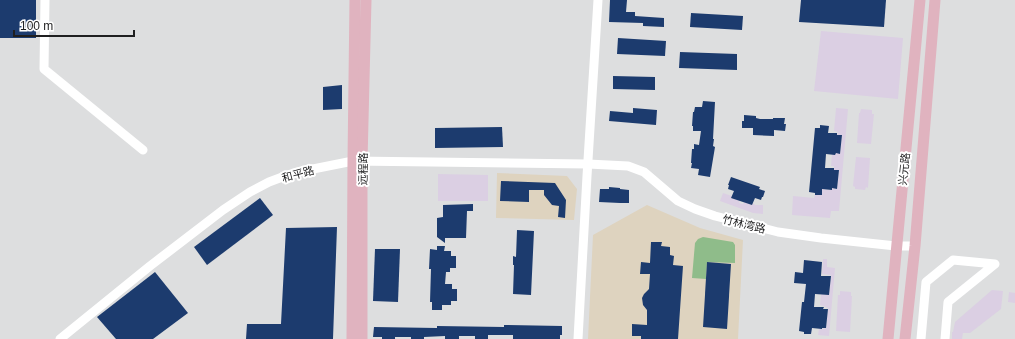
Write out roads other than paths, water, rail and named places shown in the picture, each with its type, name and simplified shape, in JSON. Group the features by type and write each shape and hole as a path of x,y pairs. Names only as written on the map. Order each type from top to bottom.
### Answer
{"main road":[{"name":"远程路","path":"355,0 362,339"},
{"name":"远程路","path":"352,339 358,161 366,0"},
{"name":"兴元路","path":"888,339 920,0"},
{"name":"兴元路","path":"905,339 935,0"}],"street":[{"path":"45,0 44,70 143,150"},
{"path":"578,339 598,0"},
{"name":"和平路","path":"60,339 150,266 223,210 250,192 285,176 298,172 358,161 588,164"},
{"name":"竹林湾路","path":"588,164 628,166 644,172 678,201 695,209 715,216 778,232 896,246 914,246"},
{"path":"920,339 926,282 953,260 994,264 948,302 945,339"}]}
